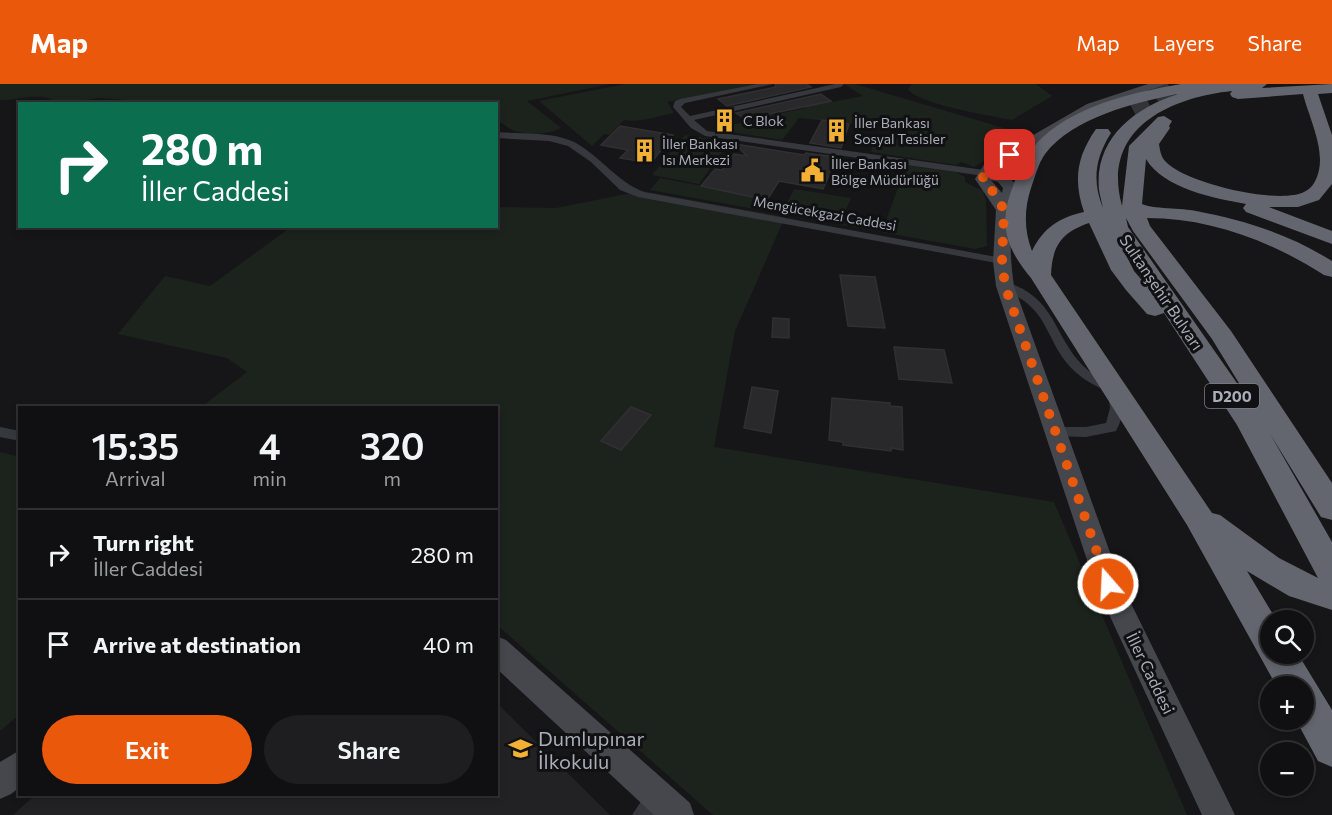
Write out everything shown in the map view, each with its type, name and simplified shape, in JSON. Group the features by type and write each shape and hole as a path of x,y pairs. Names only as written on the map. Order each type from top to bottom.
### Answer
{"highway":[{"path":"1208,84 1147,95 1094,113 1071,125 1042,147 1028,168 1018,195 1016,222 1020,249 1040,275 1198,516 1260,624"},
{"path":"1116,216 1107,166 1115,142 1135,122 1153,108 1180,97 1205,90 1259,84"},
{"path":"1326,84 1332,101"},
{"path":"1116,216 1138,146 1160,123 1212,100 1232,95 1301,87 1332,88"},
{"path":"1193,185 1217,194 1250,199 1288,201 1312,196 1324,183 1329,165 1301,87"},
{"path":"1116,216 1086,190 1085,174 1094,142 1109,123 1132,108"},
{"path":"1170,118 1150,144 1152,156 1161,167 1193,185 1332,238"},
{"path":"1040,275 1040,260 1046,240 1062,226 1083,218 1122,211 1161,212 1229,225 1275,241 1332,270"},
{"name":"Sultanşehir Bulvarı","path":"1116,216 1249,421 1332,572"},
{"name":"Sultanşehir Bulvarı","path":"1116,216 1222,336 1332,508"},
{"path":"1198,516 1246,554 1316,593 1332,595"},
{"path":"1314,716 1332,747"}],"street":[{"path":"769,84 680,102 677,107 700,130 710,133 984,173 999,160 1091,107 1171,84"},
{"path":"688,119 841,85"},
{"name":"Mengücekgazi Caddesi","path":"498,135 550,138 570,144 594,160 624,188 642,195 1002,261"},
{"name":"İller Caddesi","path":"984,173 982,179 995,194 1004,210 1002,261 1005,286 1108,584 1219,815"},
{"path":"1005,286 1029,297 1044,311 1072,361 1080,370 1100,383 1114,388 1117,404 1115,421 1111,427 1086,432 1055,432"},
{"path":"0,432 18,436"},
{"path":"498,651 660,809"},
{"path":"0,783 18,768"}],"shaded area":[{"path":"0,84 610,84 527,101 561,128 535,134 514,131 498,121 498,102 132,102 99,98 56,102 38,97 0,100"},
{"path":"625,84 755,84 667,102 674,113 643,120 624,120 609,135 604,134 592,146 539,101"},
{"path":"844,84 855,84 1027,135 974,167 961,162 956,165 871,152 873,144 882,142 886,138 902,140 908,127 869,120 867,125 799,118 782,140 713,129 748,121 743,115 766,110 773,115 806,108 800,102 824,97 833,102 863,96"},
{"path":"912,84 1036,84 1052,96 1012,120 956,109 925,100 908,89"},
{"path":"685,135 729,142 699,184 652,175"},
{"path":"906,165 955,172 965,177 965,182 983,191 986,201 987,246 975,249 650,190 660,178 886,221"},
{"path":"794,189 851,198 845,212 787,203"},
{"path":"642,191 785,217 735,331 714,447 1054,502 1187,815 713,815 498,626 498,406 203,406 247,372 227,358 118,334 165,276 210,286 290,228 498,228 498,207 556,208"},
{"path":"0,452 18,456 18,716 0,731"},
{"name":"Dumlupınar İlkokulu","path":"498,704 610,815 13,815 34,796 498,796"}],"building":[{"path":"775,84 806,84 811,87 727,106 718,99 776,87"},
{"path":"821,94 831,101 745,119 736,113"},
{"path":"822,120 849,124 841,148 810,143"},
{"name":"İller Bankası Isı Merkezi","path":"620,126 673,135 651,163 620,158 628,150 601,145"},
{"path":"735,144 804,155 806,153 837,157 823,189 779,181 767,200 701,186 715,169 722,170 734,154 747,156"},
{"path":"840,275 875,277 885,328 848,326"},
{"path":"773,318 789,319 789,338 772,337"},
{"path":"894,347 944,350 952,383 899,379"},
{"path":"752,387 778,391 771,433 744,428"},
{"path":"832,398 890,403 890,406 902,407 903,450 891,448 891,451 843,445 843,442 829,440"},
{"path":"631,407 651,415 621,450 601,441"}],"tunnel":[{"path":"1132,108 1176,85"}],"place":[{"name":"C Blok","path":"725,120"},
{"name":"İller Bankası Sosyal Tesisler","path":"836,130"},
{"name":"İller Bankası Isı Merkezi","path":"644,151"},
{"name":"İller Bankası Bölge Müdürlüğü","path":"813,171"},
{"name":"Dumlupınar İlkokulu","path":"520,749"}],"route":[{"path":"1010,155 990,166 982,176 984,183 995,194 1004,210 1002,261 1005,286 1108,584"}]}
